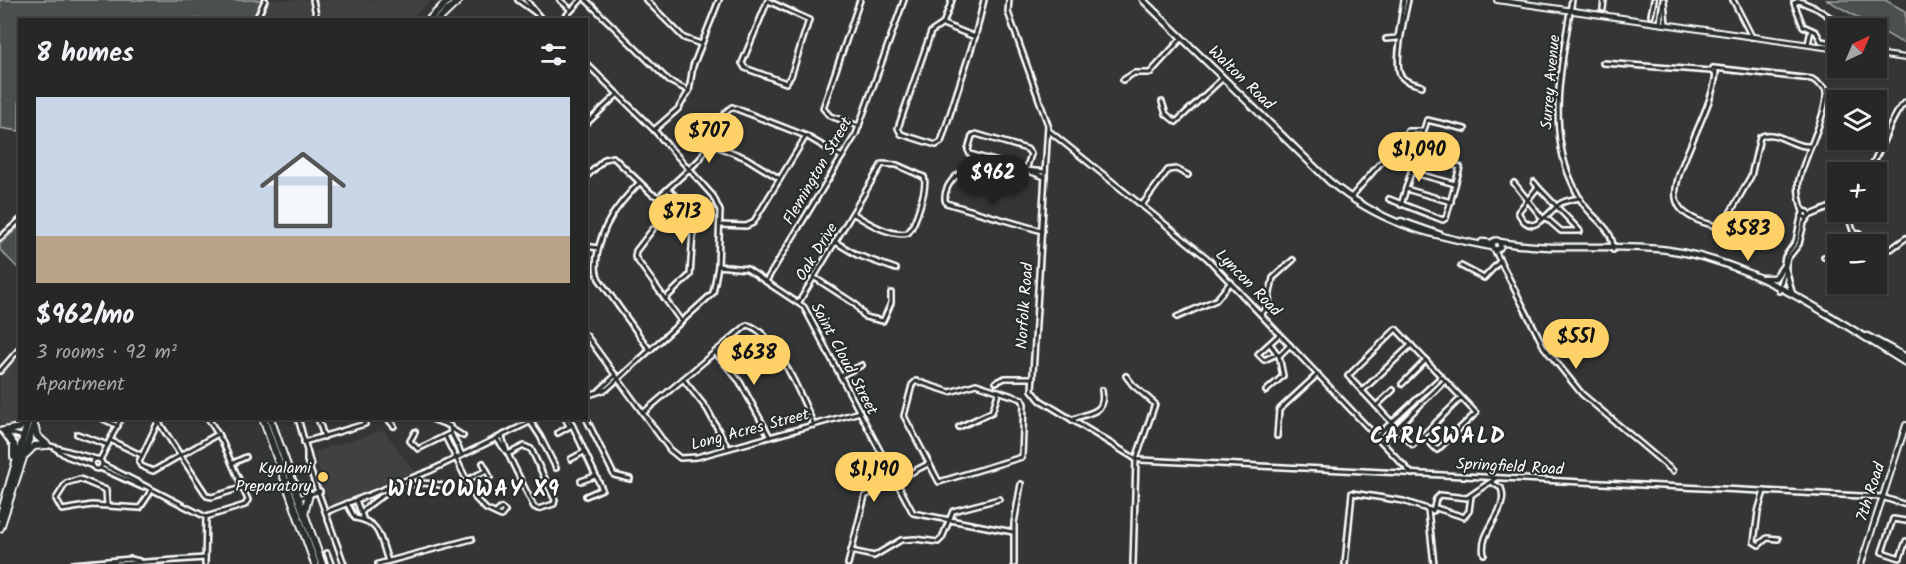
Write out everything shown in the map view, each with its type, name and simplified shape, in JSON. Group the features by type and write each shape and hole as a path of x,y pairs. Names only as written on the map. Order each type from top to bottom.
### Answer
{"main road":[{"path":"431,18 449,0"},
{"path":"440,18 459,0"},
{"name":"Walton Road","path":"1143,0 1322,173 1355,201 1390,220 1434,236 1496,248 1515,245 1649,249 1689,254 1729,265 1758,277 1795,297 1906,363"},
{"name":"Walton Road","path":"1322,173 1352,196 1384,214 1428,231 1496,248"},
{"name":"Walton Road","path":"1729,265 1812,307"},
{"path":"1758,277 1775,278 1785,265"},
{"path":"1785,265 1789,288 1795,297"},
{"name":"Walton Road","path":"1851,329 1906,357"},
{"path":"13,470 14,448 2,431 19,428 31,420"},
{"path":"0,517 13,470 32,420"},
{"path":"32,420 35,435 46,445"},
{"path":"264,420 295,499 315,564"},
{"path":"271,420 293,483 295,499 304,514 322,564"},
{"path":"0,528 23,458 26,437"},
{"path":"23,458 31,448 46,445"},
{"path":"293,483 309,495 304,514"}],"street":[{"path":"257,18 265,0"},
{"path":"313,0 317,18"},
{"path":"518,0 536,13"},
{"path":"526,0 540,18"},
{"path":"560,0 571,10"},
{"path":"564,18 581,0"},
{"path":"586,0 669,81 689,91"},
{"path":"646,0 684,38 701,44"},
{"path":"654,130 678,109 689,91 692,69 718,0"},
{"path":"768,0 809,20 791,76 786,83 747,68 742,63 768,0"},
{"path":"859,126 830,116 824,107 860,0"},
{"name":"Flemington Street","path":"766,281 859,126 904,0"},
{"path":"952,0 943,24 931,32 898,126 901,134 936,145 940,143 975,37 984,0"},
{"name":"Norfolk Road","path":"1009,0 1008,12 1046,116 1048,130 1033,378 1035,396 1136,459"},
{"path":"1386,39 1399,37 1406,0"},
{"path":"1406,0 1399,73 1404,79 1422,86"},
{"path":"1497,0 1827,47"},
{"name":"Surrey Avenue","path":"1572,0 1558,110 1558,137 1568,173 1580,198 1612,235 1614,249"},
{"path":"1603,9 1604,0"},
{"path":"1651,15 1654,0"},
{"path":"1660,23 1663,0"},
{"path":"1663,0 1666,24"},
{"path":"1733,0 1752,37"},
{"path":"1827,42 1821,41 1817,33 1801,23 1793,5 1796,1 1816,8 1832,18"},
{"path":"943,24 975,37"},
{"path":"1808,44 1811,30"},
{"path":"1123,80 1134,73 1145,75 1151,72 1182,38"},
{"path":"1887,55 1906,58"},
{"path":"1603,63 1640,68 1714,70 1722,67 1812,79 1823,85 1827,102 1806,153 1798,187 1801,204 1806,214 1798,241 1785,265 1779,290"},
{"path":"588,65 654,130 717,202 720,225 718,266 713,293 618,376 600,390 588,395"},
{"path":"1714,70 1715,79 1702,121 1679,178 1675,196 1680,207 1688,215 1714,224 1723,224 1754,241"},
{"path":"1162,102 1166,114 1176,122 1191,111 1223,78"},
{"path":"588,122 618,94"},
{"path":"1873,162 1887,137 1893,117 1906,102"},
{"path":"588,175 603,161 613,157 657,197 669,190 700,159 731,107 806,136 842,157"},
{"path":"1401,206 1425,122 1430,120 1464,129"},
{"name":"Lyncon Road","path":"1048,130 1208,258 1412,474"},
{"path":"1352,196 1410,130 1423,131"},
{"path":"1026,170 1031,154 1027,149 976,134 972,136 968,150 970,154 1045,177"},
{"path":"1723,224 1735,208 1751,176 1760,137 1771,134 1798,146 1806,153"},
{"path":"720,225 751,224 806,136"},
{"path":"1422,136 1457,145"},
{"path":"1404,137 1420,141"},
{"path":"709,143 749,159 780,179"},
{"path":"1798,146 1810,146"},
{"path":"1389,200 1443,220 1446,218 1459,166 1416,154"},
{"name":"Oak Drive","path":"799,302 883,164 900,166 924,177 925,189 912,228 908,233 901,234 874,226 854,214"},
{"path":"1026,170 1045,172"},
{"path":"1142,205 1168,170 1178,170 1188,175"},
{"path":"1411,172 1456,184"},
{"path":"959,174 948,186 945,202 1042,231"},
{"path":"1514,183 1544,218 1561,231 1580,231 1534,182"},
{"path":"639,183 612,213 604,228 598,248 596,268 598,279 649,349"},
{"path":"1538,187 1519,210 1519,214 1533,225 1564,202 1580,198"},
{"path":"1406,189 1451,202"},
{"path":"664,299 690,275 694,218 691,211 669,190"},
{"path":"1806,214 1827,208"},
{"path":"1729,228 1730,216"},
{"path":"0,238 18,222"},
{"path":"653,229 636,251 635,257 681,321"},
{"path":"1887,248 1891,249 1906,238"},
{"path":"837,243 860,256 896,269"},
{"path":"588,246 598,248"},
{"path":"1496,248 1536,337 1576,387 1673,471"},
{"path":"1261,314 1269,305 1267,294 1272,286 1273,278 1293,260"},
{"path":"1461,266 1484,278 1500,261"},
{"name":"Saint Cloud Street","path":"718,266 744,268 799,302 807,312 913,513 1013,532"},
{"path":"815,278 855,304 865,317 877,321 883,321 887,316 891,293"},
{"path":"1177,317 1216,300 1231,282"},
{"path":"643,413 744,326 751,326 764,333 771,341 814,425"},
{"path":"1422,435 1437,450 1476,413 1396,330 1348,376 1413,445 1422,435 1461,398"},
{"path":"1280,334 1259,353 1260,358 1264,360 1278,355 1290,345"},
{"name":"Long Acres Street","path":"588,338 673,454 680,459 860,412"},
{"path":"1266,391 1282,376 1278,355 1270,344"},
{"path":"1362,391 1411,345"},
{"path":"0,371 18,350"},
{"path":"715,352 740,382 770,437"},
{"path":"1402,384 1426,360"},
{"path":"840,376 862,365"},
{"path":"1277,436 1279,410 1318,374"},
{"path":"1126,376 1155,404 1136,459 1133,564"},
{"path":"1376,437 1441,377"},
{"path":"996,382 1005,378 1033,378"},
{"path":"683,379 707,408 728,448"},
{"path":"1382,442 1445,381"},
{"path":"914,382 950,392 972,384 999,391 1021,398 1024,402 1021,457 942,482 937,480 904,416 914,382"},
{"path":"1072,420 1100,408 1103,403 1102,390"},
{"path":"1376,406 1393,390"},
{"path":"959,426 992,412 999,391"},
{"path":"105,420 117,426"},
{"path":"56,449 66,456 93,466 100,463 120,420"},
{"path":"157,420 139,464 154,471 218,434"},
{"path":"157,420 209,497 244,487"},
{"path":"2,431 100,463 151,491 206,516 247,503 248,499 233,463 209,420"},
{"path":"298,420 310,466 344,564"},
{"path":"319,420 324,436"},
{"path":"389,420 394,426"},
{"path":"434,420 450,426 462,455"},
{"path":"326,512 457,458 530,420 556,468"},
{"path":"568,420 602,490 586,496"},
{"path":"587,420 614,475 630,479"},
{"path":"304,442 365,424"},
{"name":"7th Road","path":"1861,564 1906,425"},
{"path":"558,433 571,427"},
{"path":"415,432 410,441 418,449 451,431"},
{"path":"451,431 463,436"},
{"path":"77,434 108,446"},
{"path":"445,436 482,506 497,512"},
{"path":"502,436 507,453"},
{"path":"496,438 507,453 534,507 539,509 554,504 555,500 531,449 524,446 507,453"},
{"path":"110,440 141,455"},
{"path":"571,459 584,452"},
{"path":"233,463 246,457"},
{"name":"Springfield Road","path":"1136,459 1882,497 1906,505"},
{"path":"93,466 100,463"},
{"path":"483,463 490,477"},
{"path":"848,564 865,496 928,464"},
{"path":"467,480 487,470"},
{"path":"581,481 595,476"},
{"path":"1345,564 1352,493 1403,501 1433,512 1436,508 1436,499 1441,495 1466,499 1496,478"},
{"path":"107,505 106,490 80,479 66,483 56,499 62,510 107,505 140,508 151,491"},
{"path":"361,513 374,500 407,486 428,481 444,486"},
{"path":"1484,555 1486,537 1503,496 1501,488 1491,482"},
{"path":"1014,562 1013,532 1022,484"},
{"path":"295,499 320,491"},
{"path":"1764,491 1758,512 1754,542 1759,545 1767,538 1778,539"},
{"path":"1436,508 1464,517 1469,511 1472,496"},
{"path":"851,551 874,556 902,540 938,542 942,538 948,520 956,510 999,499"},
{"path":"356,500 363,518"},
{"path":"347,503 354,517 363,518 375,526 388,561"},
{"path":"1428,510 1434,564"},
{"path":"205,564 206,516"},
{"path":"1906,521 1893,519 1882,552 1899,559 1905,549 1906,541"},
{"path":"378,564 472,538"},
{"path":"327,553 331,564"},
{"path":"73,564 131,559 141,562 205,558"}],"shaded area":[{"path":"0,0 269,0 260,18 18,18 18,131 0,128"},
{"path":"269,0 432,0 410,18 261,18"},
{"path":"1827,0 1885,0 1905,11 1906,45 1887,34 1887,18 1859,18"},
{"path":"18,228 18,268 0,250 0,244"},
{"path":"18,354 18,418 12,427 0,423 0,375"},
{"path":"384,430 415,473 397,477 331,508 314,452"}],"place":[{"name":"Kyalami Preparatory","path":"323,477"}],"district":[{"name":"CARLSWALD","path":"1438,437"},
{"name":"WILLOWWAY X9","path":"474,490"}]}
